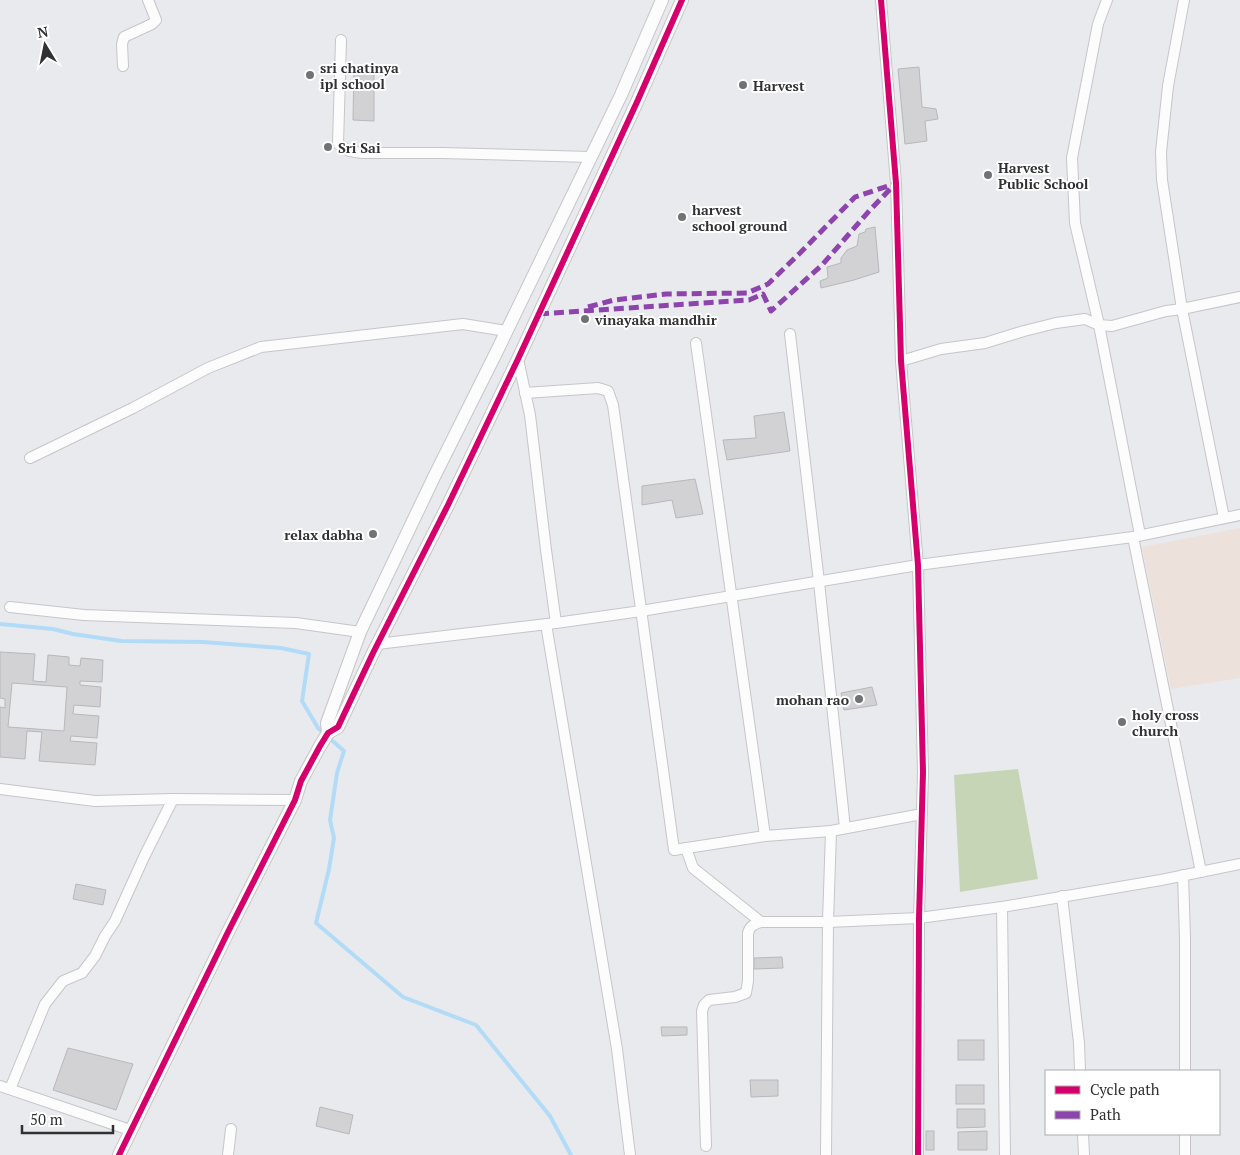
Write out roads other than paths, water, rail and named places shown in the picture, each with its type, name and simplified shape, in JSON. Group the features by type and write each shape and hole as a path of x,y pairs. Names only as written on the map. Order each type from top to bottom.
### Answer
{"street":[{"path":"123,66 122,44 124,37 152,24 156,20 148,0"},
{"path":"328,733 327,722 360,632 621,95 662,0"},
{"path":"119,1155 295,800 301,781 328,733 338,727 377,644 448,504 638,102 682,0"},
{"path":"881,0 896,183 901,361 918,566 923,772 918,918 918,1155"},
{"path":"1107,0 1098,24 1072,158 1075,223 1099,325 1136,536 1201,872"},
{"path":"1184,0 1168,86 1161,152 1162,180 1182,309 1224,518"},
{"path":"341,40 338,144 350,151 362,153 591,157"},
{"path":"901,361 941,349 985,343 1024,331 1056,324 1085,319 1099,325 1112,326 1166,311 1240,297"},
{"path":"30,458 134,408 208,368 261,347 463,324 506,331"},
{"path":"790,334 846,828"},
{"path":"696,343 765,836"},
{"path":"518,359 530,415 546,550 551,624 617,1049 630,1155"},
{"path":"525,393 598,388 608,391 613,405 674,850 765,836 831,831 922,814"},
{"path":"377,644 551,624 642,611 918,566 1136,536 1240,515"},
{"path":"10,608 84,615 296,624 360,632"},
{"path":"0,789 95,801 173,799 295,800"},
{"path":"130,1130 5,1087 45,1004 63,981 82,973 95,956 115,921 173,799"},
{"path":"826,1155 828,922 831,831"},
{"path":"686,848 693,868 761,922"},
{"path":"706,1146 702,1011 704,1005 709,1000 735,997 746,993 748,981 748,934 753,924 761,922 828,922 918,918 1161,880 1240,864"},
{"path":"1183,875 1186,938 1185,1070"},
{"path":"1062,896 1080,1070"},
{"path":"1002,906 1006,1155"},
{"path":"228,1155 231,1129"},
{"path":"1084,1135 1084,1155"},
{"path":"1185,1135 1185,1155"}],"waterway":[{"path":"0,624 53,629 121,641 203,642 281,648 309,654 302,701 318,728 344,751 337,773 330,820 334,838 329,869 316,923 403,997 476,1025 550,1116 571,1155"}],"place":[{"name":"sri chatinya ipl school","path":"310,75"},
{"name":"Harvest","path":"743,85"},
{"name":"Sri Sai","path":"328,147"},
{"name":"Harvest Public School","path":"988,175"},
{"name":"harvest school ground","path":"682,217"},
{"name":"vinayaka mandhir","path":"585,319"},
{"name":"relax dabha","path":"373,534"},
{"name":"mohan rao","path":"859,699"},
{"name":"holy cross church","path":"1122,722"}]}
